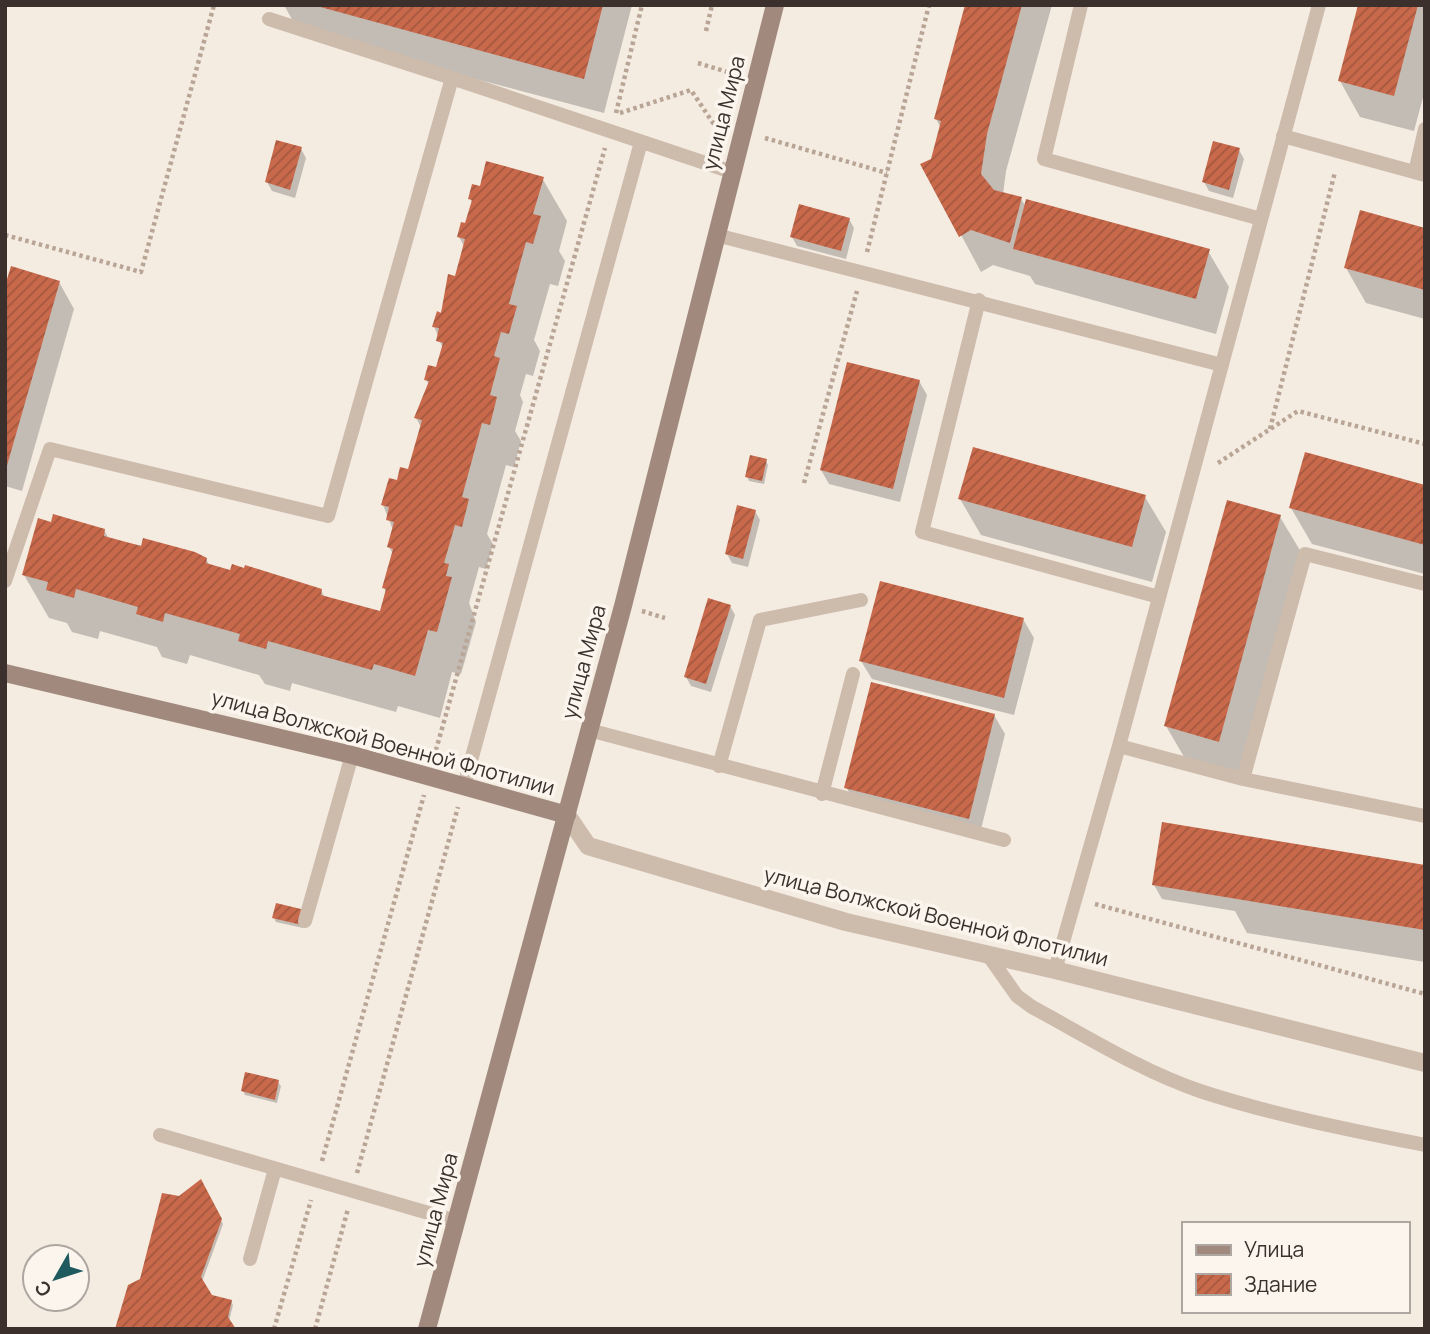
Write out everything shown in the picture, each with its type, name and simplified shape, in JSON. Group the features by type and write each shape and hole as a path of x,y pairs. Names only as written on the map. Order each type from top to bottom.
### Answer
{"street":[{"name":"улица Мира","path":"427,1329 567,815 775,5"},
{"name":"улица Волжской Военной Флотилии","path":"5,673 352,755 567,815 588,846 846,922 1055,970 1425,1063"}],"lane":[{"path":"1081,5 1044,159 1261,219"},
{"path":"1055,970 1119,746 1318,5"},
{"path":"268,19 732,172"},
{"path":"5,582 50,449 328,516 452,78"},
{"path":"1283,136 1420,174 1425,129"},
{"path":"464,786 640,142"},
{"path":"716,235 979,300 1222,365"},
{"path":"979,300 922,532 1159,597"},
{"path":"1244,779 1305,554 1425,584"},
{"path":"719,766 760,620 860,600"},
{"path":"822,794 853,674"},
{"path":"589,730 822,794 1004,840"},
{"path":"1119,746 1244,779 1425,816"},
{"path":"305,921 352,755"},
{"path":"988,955 1017,996 1032,1007 1140,1065 1199,1090 1334,1127 1425,1145"},
{"path":"160,1135 457,1221"},
{"path":"250,1259 275,1168"}],"path":[{"path":"5,235 141,272 214,5"},
{"path":"274,1329 616,114 642,5"},
{"path":"706,31 712,5"},
{"path":"804,483 862,273 929,5"},
{"path":"698,63 756,80"},
{"path":"616,114 691,90 713,123 887,173"},
{"path":"1270,429 1340,152"},
{"path":"1190,480 1298,411 1425,444"},
{"path":"315,1329 464,786"},
{"path":"1077,899 1425,994"}],"building":[{"path":"313,5 603,5 584,79"},
{"path":"965,5 1022,5 987,134 981,174 994,190 1022,197 1010,243 971,230 959,237 920,164 931,159 941,121 934,119"},
{"path":"1358,5 1418,5 1394,96 1338,81"},
{"path":"276,140 302,147 290,190 265,182"},
{"path":"1213,141 1240,148 1229,190 1202,182"},
{"path":"486,161 544,177 533,214 541,216 533,244 526,242 509,304 517,306 509,334 501,332 494,356 500,358 490,395 497,397 490,425 482,423 462,497 469,499 462,527 455,525 444,563 449,564 446,576 452,577 437,632 428,630 415,676 374,664 372,670 268,641 266,649 238,641 240,634 165,613 163,622 136,614 138,607 76,589 74,598 46,590 48,582 22,575 38,518 51,522 53,514 105,529 104,536 141,546 143,538 195,552 207,558 206,563 230,570 232,564 244,568 245,565 322,589 321,595 380,611 386,589 382,588 393,549 387,547 394,522 386,520 389,507 381,505 389,478 397,480 400,467 408,469 422,420 414,418 429,381 424,380 428,365 436,367 443,343 436,341 439,328 432,327 437,311 441,313 448,274 455,276 465,239 457,237 461,222 465,223 472,200 468,199 472,184 480,186"},
{"path":"1026,199 1210,249 1196,299 1013,249"},
{"path":"799,204 850,218 841,251 790,237"},
{"path":"1360,210 1425,228 1425,290 1344,268"},
{"path":"11,266 60,281 6,469 5,286"},
{"path":"847,362 920,380 893,489 820,470"},
{"path":"973,447 1146,495 1132,547 958,499"},
{"path":"1305,452 1425,485 1425,545 1289,508"},
{"path":"750,455 767,459 762,481 745,477"},
{"path":"1227,500 1281,515 1219,742 1164,726"},
{"path":"737,505 756,510 743,559 725,554"},
{"path":"880,581 1024,618 1004,698 859,661"},
{"path":"708,598 731,605 706,684 684,677"},
{"path":"871,682 995,714 969,819 844,788"},
{"path":"1162,822 1425,865 1425,930 1152,885"},
{"path":"276,903 305,910 302,925 272,918"},
{"path":"245,1072 279,1080 275,1100 241,1091"},
{"path":"201,1179 222,1219 201,1277 212,1295 232,1300 228,1317 236,1329 115,1329 128,1285 140,1279 162,1193 179,1196"}]}
